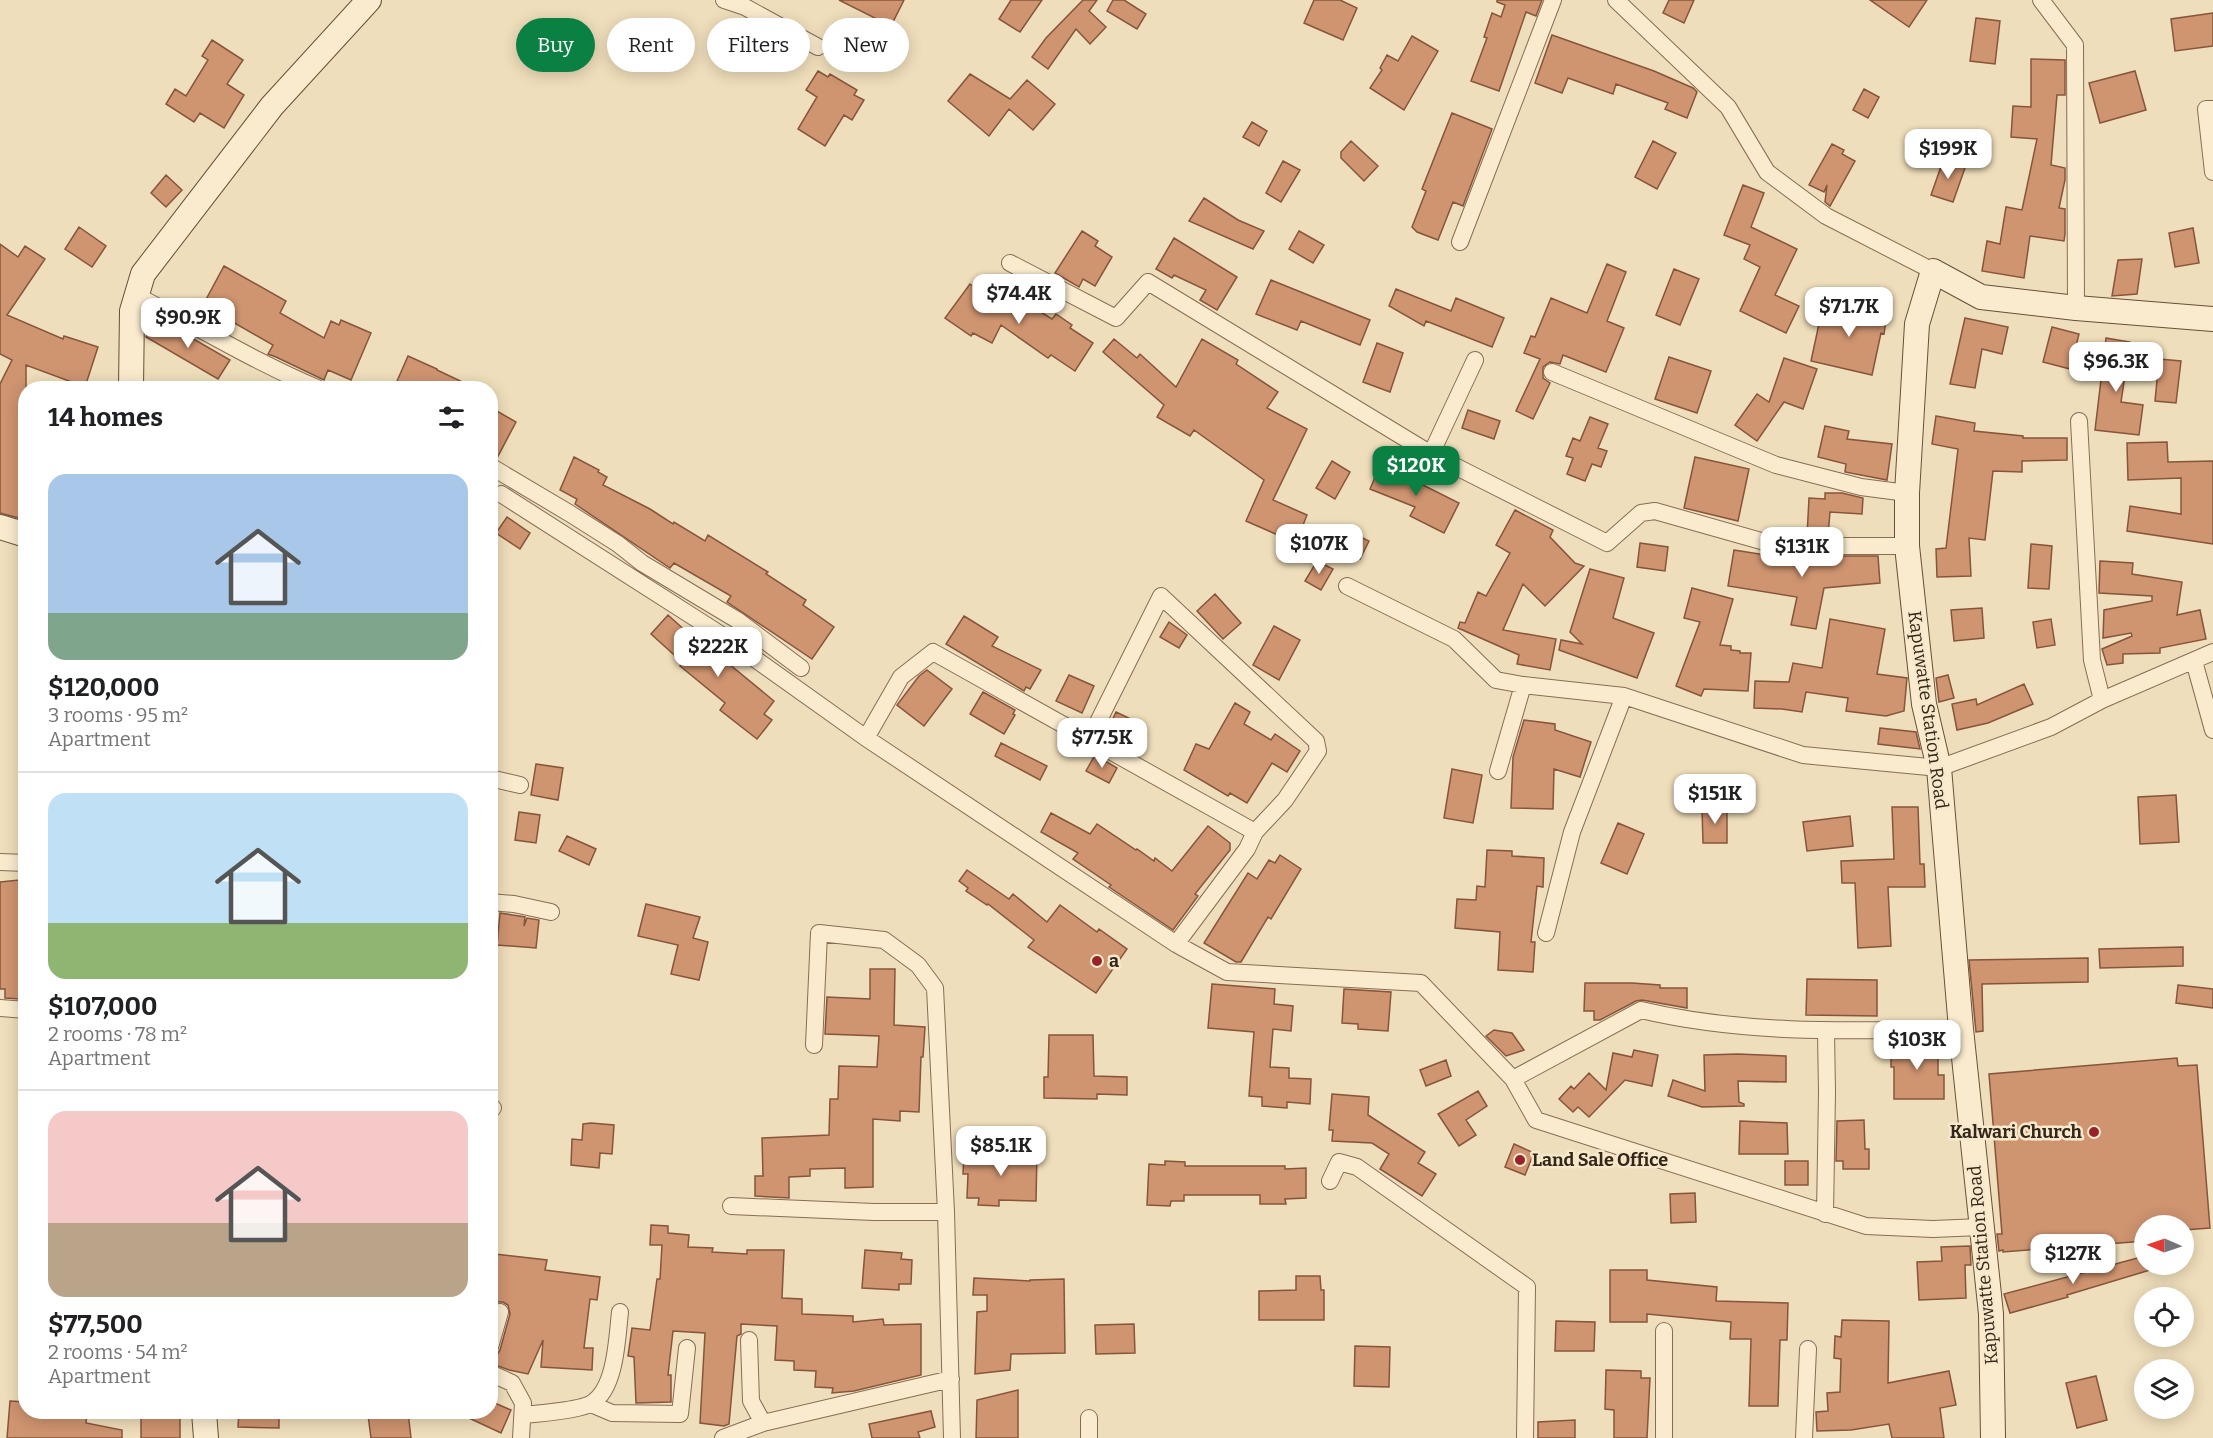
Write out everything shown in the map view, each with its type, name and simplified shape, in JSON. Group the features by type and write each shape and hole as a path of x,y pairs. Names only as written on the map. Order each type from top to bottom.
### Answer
{"street":[{"path":"131,381 132,311 143,274 272,106 369,0"},
{"path":"724,0 746,7 818,47"},
{"path":"1460,242 1553,0"},
{"path":"1616,0 1728,107 1767,172 1826,216 1981,297 2076,308 2213,319"},
{"path":"2041,0 2074,45 2076,308"},
{"path":"2213,109 2206,109 2213,172"},
{"path":"1010,263 1116,318 1148,282 1431,454 1606,543 1641,513 1655,511 1779,546 1907,546"},
{"name":"Kapuwatte Station Road","path":"1933,271 1917,324 1906,493 1907,546 1924,704 1939,768 1961,1029 1990,1314 1993,1438"},
{"path":"136,296 277,371 301,381"},
{"path":"1431,454 1475,360"},
{"path":"1552,372 1776,465 1861,487 1906,493"},
{"path":"2079,422 2092,660 2102,700"},
{"path":"498,471 737,620 801,668"},
{"path":"501,494 720,634 866,738 1176,944 1227,972 1421,983 1513,1079 1536,1120 1866,1226 1933,1229 1982,1227"},
{"path":"0,527 18,533"},
{"path":"1347,586 1454,639 1496,680 1624,696 1803,755 1939,768 2051,727 2102,700 2213,652"},
{"path":"1090,738 1161,596 1316,741 1318,751 1285,800 1255,832 1246,849 1176,944"},
{"path":"866,738 901,677 933,652 1255,832"},
{"path":"2194,661 2213,730"},
{"path":"1498,771 1523,685"},
{"path":"1546,933 1572,832 1624,696"},
{"path":"498,780 520,785"},
{"path":"0,862 18,863"},
{"path":"498,903 551,912"},
{"path":"814,1045 819,933 884,940 918,965 935,988 946,1212 952,1438"},
{"path":"0,1008 18,1009"},
{"path":"1513,1079 1641,1010 1684,1020 1826,1032 1961,1029"},
{"path":"1825,1214 1826,1032"},
{"path":"1330,1181 1339,1162 1357,1167 1527,1287 1524,1438"},
{"path":"731,1206 874,1212 946,1212"},
{"path":"498,1319 500,1312"},
{"path":"591,1404 604,1390 614,1361 620,1312"},
{"path":"1664,1331 1664,1438"},
{"path":"749,1340 751,1401 763,1423"},
{"path":"522,1415 591,1404 612,1413 680,1414 687,1348"},
{"path":"1804,1438 1808,1349"},
{"path":"498,1377 512,1383 523,1403 521,1438"},
{"path":"723,1438 763,1423 951,1379"},
{"path":"1089,1418 1089,1438"},
{"path":"205,1419 206,1438"}],"building":[{"path":"839,0 904,0 895,18 875,18"},
{"path":"1011,0 1042,0 1020,32 999,19"},
{"path":"1083,0 1097,0 1089,11 1106,27 1090,44 1076,29 1048,69 1032,57 1046,38"},
{"path":"1113,0 1124,0 1146,14 1137,29 1107,11"},
{"path":"1314,0 1340,0 1357,8 1343,40 1304,23"},
{"path":"1497,0 1542,0 1536,16 1526,12 1499,91 1471,81 1487,38 1484,37 1492,13 1501,17 1505,5"},
{"path":"1669,0 1694,0 1684,23 1663,13"},
{"path":"1870,0 1927,0 1909,27"},
{"path":"2213,13 2213,46 2175,51 2171,19"},
{"path":"1976,18 2000,21 1995,64 1970,61"},
{"path":"1552,35 1654,71 1693,88 1697,92 1687,118 1665,109 1668,103 1616,84 1613,94 1568,78 1562,93 1535,83"},
{"path":"1412,36 1438,51 1404,110 1370,88 1382,70 1380,68 1387,55 1398,61"},
{"path":"212,40 243,60 227,84 244,95 224,128 200,113 194,122 166,104 175,89 186,96 208,60 202,56"},
{"path":"2031,59 2065,60 2065,95 2057,95 2051,165 2065,168 2059,208 2065,209 2065,234 2064,241 2030,236 2024,278 1982,271 1987,241 2000,244 2006,207 2022,210 2037,139 2011,137 2013,106 2031,107"},
{"path":"818,71 828,77 830,74 857,90 854,95 864,100 852,120 844,115 825,146 798,129 817,97 806,90"},
{"path":"2135,71 2146,110 2100,123 2089,83"},
{"path":"970,74 1010,99 1027,80 1055,104 1033,130 1009,109 989,136 948,101"},
{"path":"1864,89 1879,97 1868,118 1853,110"},
{"path":"1452,113 1492,129 1463,206 1453,202 1438,240 1417,232 1412,227 1426,191 1422,189"},
{"path":"1252,122 1267,131 1259,146 1243,137"},
{"path":"1351,141 1378,166 1364,181 1341,158 1341,152"},
{"path":"1653,141 1676,153 1657,189 1635,177"},
{"path":"1832,144 1844,150 1842,154 1855,161 1830,206 1825,202 1827,185 1824,192 1809,185"},
{"path":"1944,158 1966,165 1953,202 1931,195"},
{"path":"1283,161 1300,170 1281,202 1266,193"},
{"path":"166,175 182,190 166,207 151,193"},
{"path":"1743,185 1764,193 1751,227 1797,249 1775,295 1799,306 1786,333 1740,311 1760,267 1744,259 1750,245 1724,235"},
{"path":"1204,198 1238,220 1264,231 1253,249 1189,221"},
{"path":"79,227 106,246 92,267 65,249"},
{"path":"2193,228 2199,263 2175,267 2169,233"},
{"path":"1082,231 1098,241 1095,246 1112,257 1095,286 1083,279 1079,287 1055,273"},
{"path":"1299,231 1324,245 1313,263 1289,249"},
{"path":"1174,238 1237,277 1217,310 1200,300 1206,290 1174,275 1172,278 1156,269"},
{"path":"0,244 18,257 25,246 45,259 7,315 63,339 64,336 98,347 87,381 69,381 26,365 26,381 18,381 18,518 0,513 0,384 12,360 0,354"},
{"path":"2142,259 2137,294 2112,296 2118,260"},
{"path":"1607,264 1626,272 1607,321 1624,328 1606,372 1563,355 1560,364 1550,362 1543,367 1543,378 1550,383 1533,419 1516,411 1540,359 1524,353 1531,336 1535,337 1551,298 1587,313"},
{"path":"224,266 286,301 280,313 324,338 331,321 339,325 341,320 371,333 351,380 328,370 324,380 268,354 273,345 203,305"},
{"path":"1674,269 1699,279 1680,325 1656,315"},
{"path":"1271,280 1370,320 1360,345 1301,321 1297,330 1256,314"},
{"path":"970,284 999,305 1007,291 1052,319 1056,314 1072,325 1070,328 1093,343 1075,371 1051,355 1048,358 1001,325 992,343 973,333 971,336 945,318"},
{"path":"1396,289 1451,311 1456,298 1504,318 1492,347 1426,321 1424,326 1389,306"},
{"path":"1823,305 1887,312 1884,334 1881,333 1872,375 1811,361"},
{"path":"157,318 230,360 218,379 146,337"},
{"path":"1965,318 2008,327 2002,354 1982,349 1975,388 1950,384"},
{"path":"2052,327 2079,334 2070,369 2043,362"},
{"path":"2106,338 2130,342 2121,402 2143,405 2139,435 2095,430"},
{"path":"1114,339 1137,358 1140,354 1176,387 1202,339 1238,360 1236,364 1278,392 1267,408 1307,429 1273,500 1307,515 1296,543 1246,521 1264,480 1194,430 1190,436 1157,417 1164,405 1103,352"},
{"path":"1377,343 1403,353 1390,392 1363,382"},
{"path":"408,356 460,381 397,381"},
{"path":"1669,357 1711,371 1697,413 1655,399"},
{"path":"1784,358 1817,369 1803,409 1784,402 1757,441 1735,425 1757,394 1769,402"},
{"path":"2159,359 2181,361 2176,403 2155,401"},
{"path":"1468,410 1500,421 1494,439 1462,428"},
{"path":"498,412 516,422 498,456"},
{"path":"1936,416 1975,423 1974,431 2023,436 2023,438 2067,438 2067,460 2022,461 2022,472 1993,471 1985,540 1969,538 1971,576 1937,577 1936,549 1946,548 1958,449 1932,444"},
{"path":"1590,417 1608,424 1598,448 1607,451 1601,467 1592,464 1585,481 1567,474 1573,458 1566,456 1573,438 1580,441"},
{"path":"1825,426 1849,431 1847,439 1892,444 1887,480 1845,472 1846,464 1818,457"},
{"path":"2167,442 2168,462 2213,461 2213,544 2127,531 2130,506 2181,514 2181,478 2128,480 2127,443"},
{"path":"574,457 599,470 598,472 607,477 603,485 705,541 708,535 768,572 766,574 806,600 803,605 834,627 812,659 727,602 731,596 674,563 670,568 575,504 577,499 560,490"},
{"path":"1695,457 1749,469 1738,521 1684,508"},
{"path":"1332,461 1350,472 1335,499 1316,488"},
{"path":"1381,463 1414,477 1413,480 1459,503 1444,533 1410,516 1415,507 1370,489"},
{"path":"1825,493 1842,493 1863,498 1862,514 1830,512 1828,536 1807,536 1809,498 1825,499"},
{"path":"1515,510 1553,530 1550,537 1575,563 1584,566 1545,606 1523,584 1503,630 1556,639 1550,670 1517,664 1519,655 1458,628 1460,622 1465,623 1478,592 1486,596 1510,553 1496,545"},
{"path":"507,517 530,533 520,549 498,534 498,530"},
{"path":"1340,527 1369,541 1360,559 1331,545"},
{"path":"1640,543 1668,547 1665,571 1637,567"},
{"path":"2031,544 2052,546 2049,589 2028,588"},
{"path":"1734,550 1803,561 1804,556 1878,556 1880,583 1824,588 1816,629 1791,625 1797,597 1728,586"},
{"path":"1317,561 1333,569 1321,590 1305,581"},
{"path":"2100,561 2133,563 2132,574 2182,582 2177,615 2200,610 2206,639 2160,648 2160,653 2123,654 2123,663 2107,665 2102,649 2132,636 2131,633 2103,638 2104,610 2152,601 2152,596 2099,593"},
{"path":"1590,569 1624,578 1613,618 1654,633 1637,678 1559,650 1561,640 1582,644 1570,632"},
{"path":"1692,588 1733,599 1720,645 1731,646 1731,650 1740,651 1740,653 1751,653 1748,691 1704,689 1701,696 1676,686 1700,622 1684,618"},
{"path":"1215,594 1241,623 1223,639 1197,611"},
{"path":"1982,608 1984,638 1954,641 1951,610"},
{"path":"668,615 699,643 701,641 774,701 764,714 772,720 757,739 720,710 725,703 680,666 683,663 651,634"},
{"path":"964,616 998,637 992,646 1041,670 1030,689 1026,687 1024,691 946,644"},
{"path":"1830,619 1885,629 1877,674 1907,678 1904,711 1886,716 1846,711 1848,698 1806,692 1802,712 1754,708 1755,681 1789,682 1793,663 1822,668"},
{"path":"2051,619 2055,645 2037,648 2033,622"},
{"path":"1169,622 1187,635 1179,648 1160,637"},
{"path":"1274,626 1300,640 1279,680 1253,665"},
{"path":"927,670 952,689 924,726 897,705 919,676"},
{"path":"1069,675 1094,686 1082,713 1056,701"},
{"path":"1948,675 1954,698 1939,702 1936,678"},
{"path":"2024,684 2033,704 1988,723 1957,730 1952,704 1976,699 1977,705"},
{"path":"983,692 1015,710 1013,714 1015,715 1004,734 970,714"},
{"path":"1235,703 1250,712 1244,724 1271,740 1275,734 1300,751 1287,772 1272,763 1247,803 1230,793 1228,796 1184,770 1196,744 1209,749"},
{"path":"1116,712 1135,721 1124,747 1105,736"},
{"path":"1524,720 1555,724 1555,730 1591,742 1580,777 1554,769 1553,809 1511,808 1513,757"},
{"path":"1880,728 1916,732 1920,749 1878,744"},
{"path":"1001,743 1047,766 1040,780 995,756"},
{"path":"1095,755 1117,768 1109,783 1086,771"},
{"path":"536,764 563,768 558,800 531,795"},
{"path":"1452,769 1482,775 1473,823 1444,818"},
{"path":"2176,795 2179,842 2140,844 2138,797"},
{"path":"1892,807 1918,807 1920,864 1924,864 1925,887 1888,887 1891,946 1858,948 1855,883 1842,883 1841,861 1894,859"},
{"path":"1702,808 1727,808 1727,843 1703,843"},
{"path":"519,812 540,815 536,843 515,840"},
{"path":"1051,813 1090,834 1097,824 1154,861 1155,858 1172,871 1208,826 1230,843 1230,850 1195,894 1198,896 1173,930 1109,887 1111,885 1073,859 1078,853 1041,832"},
{"path":"1850,816 1853,846 1807,851 1803,822"},
{"path":"1618,823 1644,834 1627,874 1601,863"},
{"path":"567,836 596,849 589,865 559,851"},
{"path":"1487,850 1512,851 1512,856 1544,858 1543,887 1537,886 1531,942 1535,942 1533,972 1498,970 1500,932 1455,928 1457,899 1476,900 1477,886 1485,887"},
{"path":"1280,855 1301,869 1271,919 1268,917 1241,962 1236,962 1204,943 1248,873 1257,879 1269,860 1275,863"},
{"path":"967,870 1009,899 1013,894 1047,922 1060,905 1097,932 1099,929 1127,949 1096,993 1028,947 1034,940 988,904 966,891 968,888 959,881"},
{"path":"18,880 18,999 5,998 5,989 0,989 0,882"},
{"path":"646,904 700,917 693,938 708,942 699,980 671,974 678,945 638,936"},
{"path":"500,913 525,917 524,926 527,918 539,920 536,948 498,945"},
{"path":"2183,947 2183,966 2100,968 2099,949"},
{"path":"2088,958 2088,982 1982,984 1983,1031 1976,1032 1969,960"},
{"path":"870,969 895,969 894,1025 925,1027 923,1057 921,1057 919,1112 900,1111 900,1121 873,1119 873,1187 845,1188 845,1168 810,1169 810,1176 789,1177 789,1198 755,1196 755,1176 763,1176 762,1138 829,1135 830,1099 838,1099 839,1066 877,1067 879,1036 825,1034 827,997 870,999"},
{"path":"1807,979 1877,980 1877,1016 1806,1015"},
{"path":"1585,983 1632,983 1660,985 1660,988 1687,988 1687,1008 1642,1000 1600,1020 1594,1020 1594,1011 1584,1011"},
{"path":"1212,984 1275,989 1274,1004 1293,1006 1291,1031 1273,1029 1270,1067 1289,1068 1289,1078 1311,1079 1310,1104 1287,1102 1287,1108 1262,1106 1262,1097 1249,1096 1254,1032 1208,1028"},
{"path":"2178,985 2213,989 2213,1008 2176,1003"},
{"path":"1344,989 1391,992 1388,1031 1358,1029 1358,1024 1342,1023"},
{"path":"1494,1030 1512,1033 1524,1050 1506,1056 1486,1036"},
{"path":"1049,1035 1093,1035 1094,1076 1127,1077 1127,1095 1097,1094 1097,1099 1044,1098 1044,1077 1048,1077"},
{"path":"1891,1042 1938,1043 1938,1075 1944,1075 1944,1099 1894,1099"},
{"path":"1634,1050 1658,1055 1652,1086 1625,1080 1589,1117 1578,1107 1573,1112 1559,1099 1571,1086 1574,1089 1589,1073 1606,1090 1613,1053 1632,1057"},
{"path":"1704,1055 1786,1056 1786,1082 1738,1081 1739,1102 1744,1106 1702,1107 1668,1096 1673,1080 1705,1091"},
{"path":"2177,1058 2178,1066 2197,1065 2210,1228 2194,1229 2194,1215 2134,1215 2134,1242 1999,1251 1997,1234 2002,1234 1989,1074"},
{"path":"1446,1060 1451,1076 1426,1086 1420,1070"},
{"path":"1478,1091 1487,1106 1466,1120 1476,1135 1459,1146 1438,1114"},
{"path":"1332,1094 1369,1097 1368,1115 1425,1152 1418,1163 1436,1174 1422,1196 1380,1169 1389,1154 1372,1143 1332,1141 1333,1130 1329,1130"},
{"path":"1864,1120 1865,1149 1869,1149 1869,1169 1843,1169 1843,1161 1836,1161 1837,1121"},
{"path":"1740,1121 1787,1123 1788,1154 1739,1154"},
{"path":"583,1124 614,1125 612,1154 600,1153 599,1168 571,1165 572,1139 582,1140"},
{"name":"Land Sale Office","path":"1514,1144 1534,1153 1525,1175 1505,1167"},
{"path":"1010,1152 1037,1152 1036,1201 999,1200 999,1206 978,1205 979,1198 967,1198 968,1174 963,1174 964,1154 1010,1156"},
{"path":"1165,1161 1185,1162 1185,1166 1306,1168 1306,1198 1285,1199 1286,1204 1260,1204 1260,1195 1184,1195 1184,1201 1171,1201 1170,1206 1147,1205 1149,1164 1165,1165"},
{"path":"1785,1161 1808,1161 1808,1185 1785,1185"},
{"path":"1695,1193 1696,1222 1671,1223 1670,1194"},
{"path":"651,1225 668,1226 668,1233 689,1235 688,1247 713,1248 712,1252 747,1254 747,1250 784,1250 782,1298 802,1299 802,1314 853,1316 853,1322 883,1319 884,1325 921,1324 921,1375 854,1391 832,1393 833,1388 815,1387 816,1371 794,1370 794,1361 775,1360 777,1326 741,1324 741,1334 737,1336 729,1424 724,1426 700,1423 705,1333 673,1331 668,1375 671,1375 671,1402 636,1403 634,1357 628,1356 632,1328 650,1330 657,1279 660,1279 662,1245 650,1245"},
{"path":"1970,1246 1971,1265 1965,1265 1966,1298 1919,1300 1917,1262 1942,1261 1941,1247"},
{"path":"865,1250 902,1253 901,1259 912,1260 911,1284 899,1284 899,1290 862,1288"},
{"path":"498,1254 547,1260 545,1270 600,1277 597,1300 590,1299 584,1348 593,1348 592,1370 541,1367 543,1340 528,1374 498,1366 498,1353 510,1314 508,1305 498,1302"},
{"path":"2134,1259 2134,1275 2010,1313 2004,1294"},
{"path":"1610,1270 1647,1270 1647,1280 1717,1287 1716,1301 1788,1303 1787,1340 1780,1340 1778,1406 1749,1406 1751,1339 1730,1339 1731,1322 1647,1314 1647,1322 1610,1322"},
{"path":"1296,1276 1320,1276 1321,1290 1324,1290 1324,1320 1259,1320 1259,1291 1296,1290"},
{"path":"974,1278 1030,1281 1064,1279 1065,1353 1011,1354 1010,1370 975,1374 977,1312 987,1311 987,1295 973,1295"},
{"path":"1842,1320 1889,1321 1888,1383 1949,1371 1956,1405 1940,1408 1944,1438 1892,1438 1889,1424 1851,1430 1817,1431 1816,1412 1828,1411 1827,1393 1840,1392 1841,1359 1834,1358 1835,1336 1841,1337"},
{"path":"1556,1321 1595,1322 1594,1351 1555,1351"},
{"path":"1134,1324 1135,1353 1096,1354 1095,1325"},
{"path":"1355,1346 1390,1347 1389,1387 1354,1386"},
{"path":"1606,1370 1641,1371 1641,1378 1650,1378 1647,1438 1614,1438 1614,1410 1605,1409"},
{"path":"2096,1376 2107,1420 2077,1428 2066,1383"},
{"path":"1018,1390 1018,1438 976,1438 977,1400"},
{"path":"10,1401 18,1402 18,1419 86,1419 86,1423 122,1430 122,1438 7,1438"},
{"path":"498,1404 511,1410 501,1433 471,1419 498,1419"},
{"path":"931,1411 935,1427 918,1432 920,1438 872,1438 869,1424"},
{"path":"141,1419 180,1419 180,1438 141,1438"},
{"path":"239,1419 279,1419 279,1428 238,1427"},
{"path":"369,1419 409,1419 411,1438 371,1438"},
{"path":"1575,1420 1575,1438 1538,1438 1538,1422"}],"place":[{"name":"a","path":"1097,961"},
{"name":"Kalwari Church","path":"2094,1132"},
{"name":"Land Sale Office","path":"1520,1160"}]}
